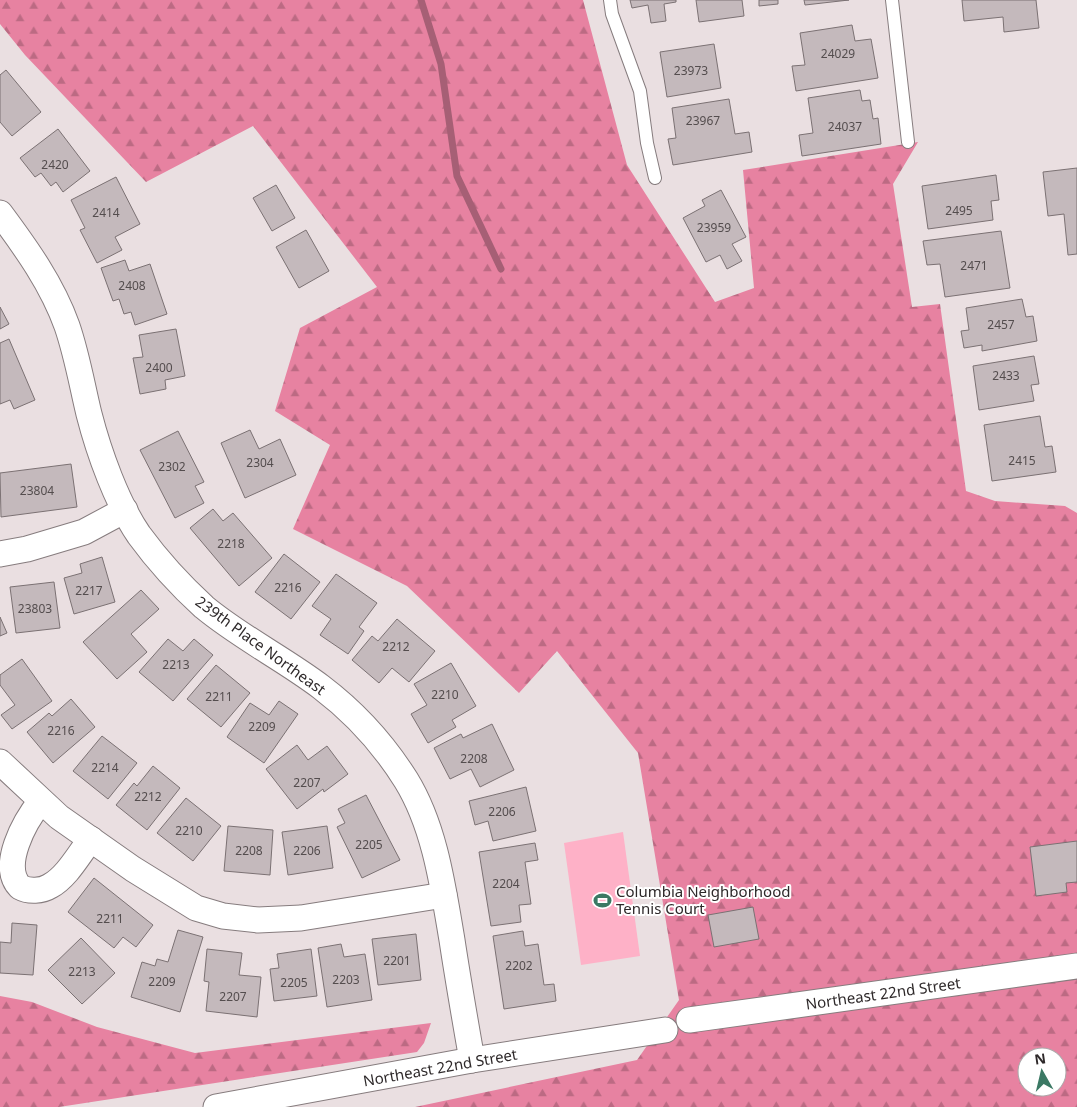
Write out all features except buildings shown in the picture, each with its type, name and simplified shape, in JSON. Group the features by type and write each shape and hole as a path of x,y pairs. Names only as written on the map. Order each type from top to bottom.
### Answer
{"street":[{"name":"239th Place Northeast","path":"0,213 48,284 67,324 103,459 125,510 139,535 184,588 206,608 321,688 352,714 383,748 407,782 422,814 433,847 444,895 472,1060"},
{"path":"0,554 27,549 84,532 125,510"},
{"path":"0,762 41,801 90,839 196,908 223,916 258,920 301,918 444,895"},
{"path":"41,801 6,846 4,865 13,882 31,890 50,887 58,881 90,839"},
{"name":"Northeast 22nd Street","path":"690,1020 1077,966"},
{"name":"Northeast 22nd Street","path":"216,1107 472,1060 665,1030"}],"lane":[{"path":"610,0 612,14 640,91 647,143 655,178"},
{"path":"892,0 908,142"}],"green space":[{"path":"0,0 583,0 627,165 715,302 754,288 743,170 918,142 893,184 912,307 940,304 966,491 995,501 1065,506 1077,513 1077,1107 415,1107 637,1060 679,1000 638,753 557,651 519,693 407,586 293,529 330,445 275,411 300,328 377,287 253,126 146,182 25,55 0,24"},
{"path":"0,996 32,1002 97,1027 195,1053 431,1023 424,1043 417,1052 59,1107 0,1107"}],"shaded area":[{"name":"Columbia Neighborhood Tennis Court","path":"623,832 640,956 581,965 564,843"}],"waterway":[{"path":"421,0 441,64 457,176 501,269"}],"place":[{"name":"Columbia Neighborhood Tennis Court","path":"602,900"}]}
